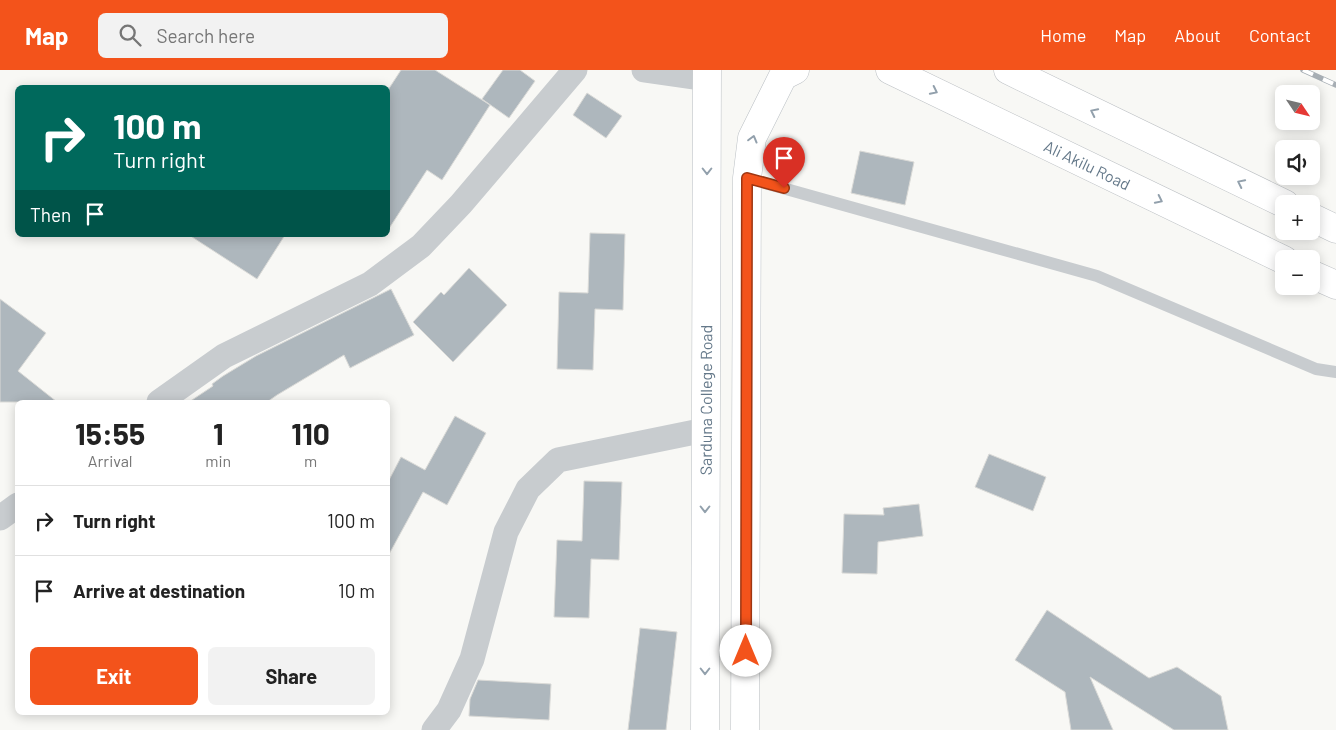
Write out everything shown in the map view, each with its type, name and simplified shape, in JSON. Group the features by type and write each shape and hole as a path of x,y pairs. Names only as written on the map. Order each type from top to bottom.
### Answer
{"street":[{"path":"161,400 224,356 370,284 421,246 461,204 575,70"},
{"path":"644,70 707,75"},
{"path":"745,730 747,178 752,138 783,76 795,70"},
{"name":"Ali Akilu Road","path":"890,70 1275,256"},
{"path":"1008,70 1275,199"},
{"name":"Sarduna College Road","path":"705,730 707,75"},
{"path":"1320,221 1336,229"},
{"path":"1320,278 1336,286"},
{"path":"434,730 450,710 472,659 506,532 528,489 558,460 705,430"},
{"path":"0,518 15,507"}],"lane":[{"path":"747,178 1097,276 1316,369 1336,372"}],"building":[{"path":"401,70 435,70 490,105 442,180 427,170 390,227 390,87"},
{"path":"503,70 520,70 535,81 509,118 482,99"},
{"path":"587,93 622,116 606,138 573,115"},
{"path":"860,151 914,162 905,205 851,193"},
{"path":"590,233 625,234 623,310 595,309 593,370 557,369 559,292 588,293"},
{"path":"192,237 284,237 257,279"},
{"path":"469,268 507,305 453,362 413,322 441,292 444,295"},
{"path":"391,289 414,335 350,368 344,355 270,400 192,400 213,386 212,384 223,376 256,356"},
{"path":"0,299 46,333 18,371 54,400 0,402"},
{"path":"455,416 486,433 447,505 423,492 390,552 390,478 401,457 425,470"},
{"path":"989,454 1046,477 1033,511 975,487"},
{"path":"584,481 622,482 619,560 591,559 589,618 554,617 557,540 582,541"},
{"path":"919,504 923,536 878,542 877,574 842,573 844,514 884,515 883,508"},
{"path":"1047,610 1149,678 1177,667 1221,696 1228,730 1174,730 1090,677 1113,730 1071,730 1065,692 1015,660"},
{"path":"640,628 677,632 666,730 628,730"},
{"path":"478,680 551,684 549,720 469,716 470,699"}],"railway":[{"path":"1303,70 1336,85"}],"route":[{"path":"746,651 747,178 784,188"}]}
